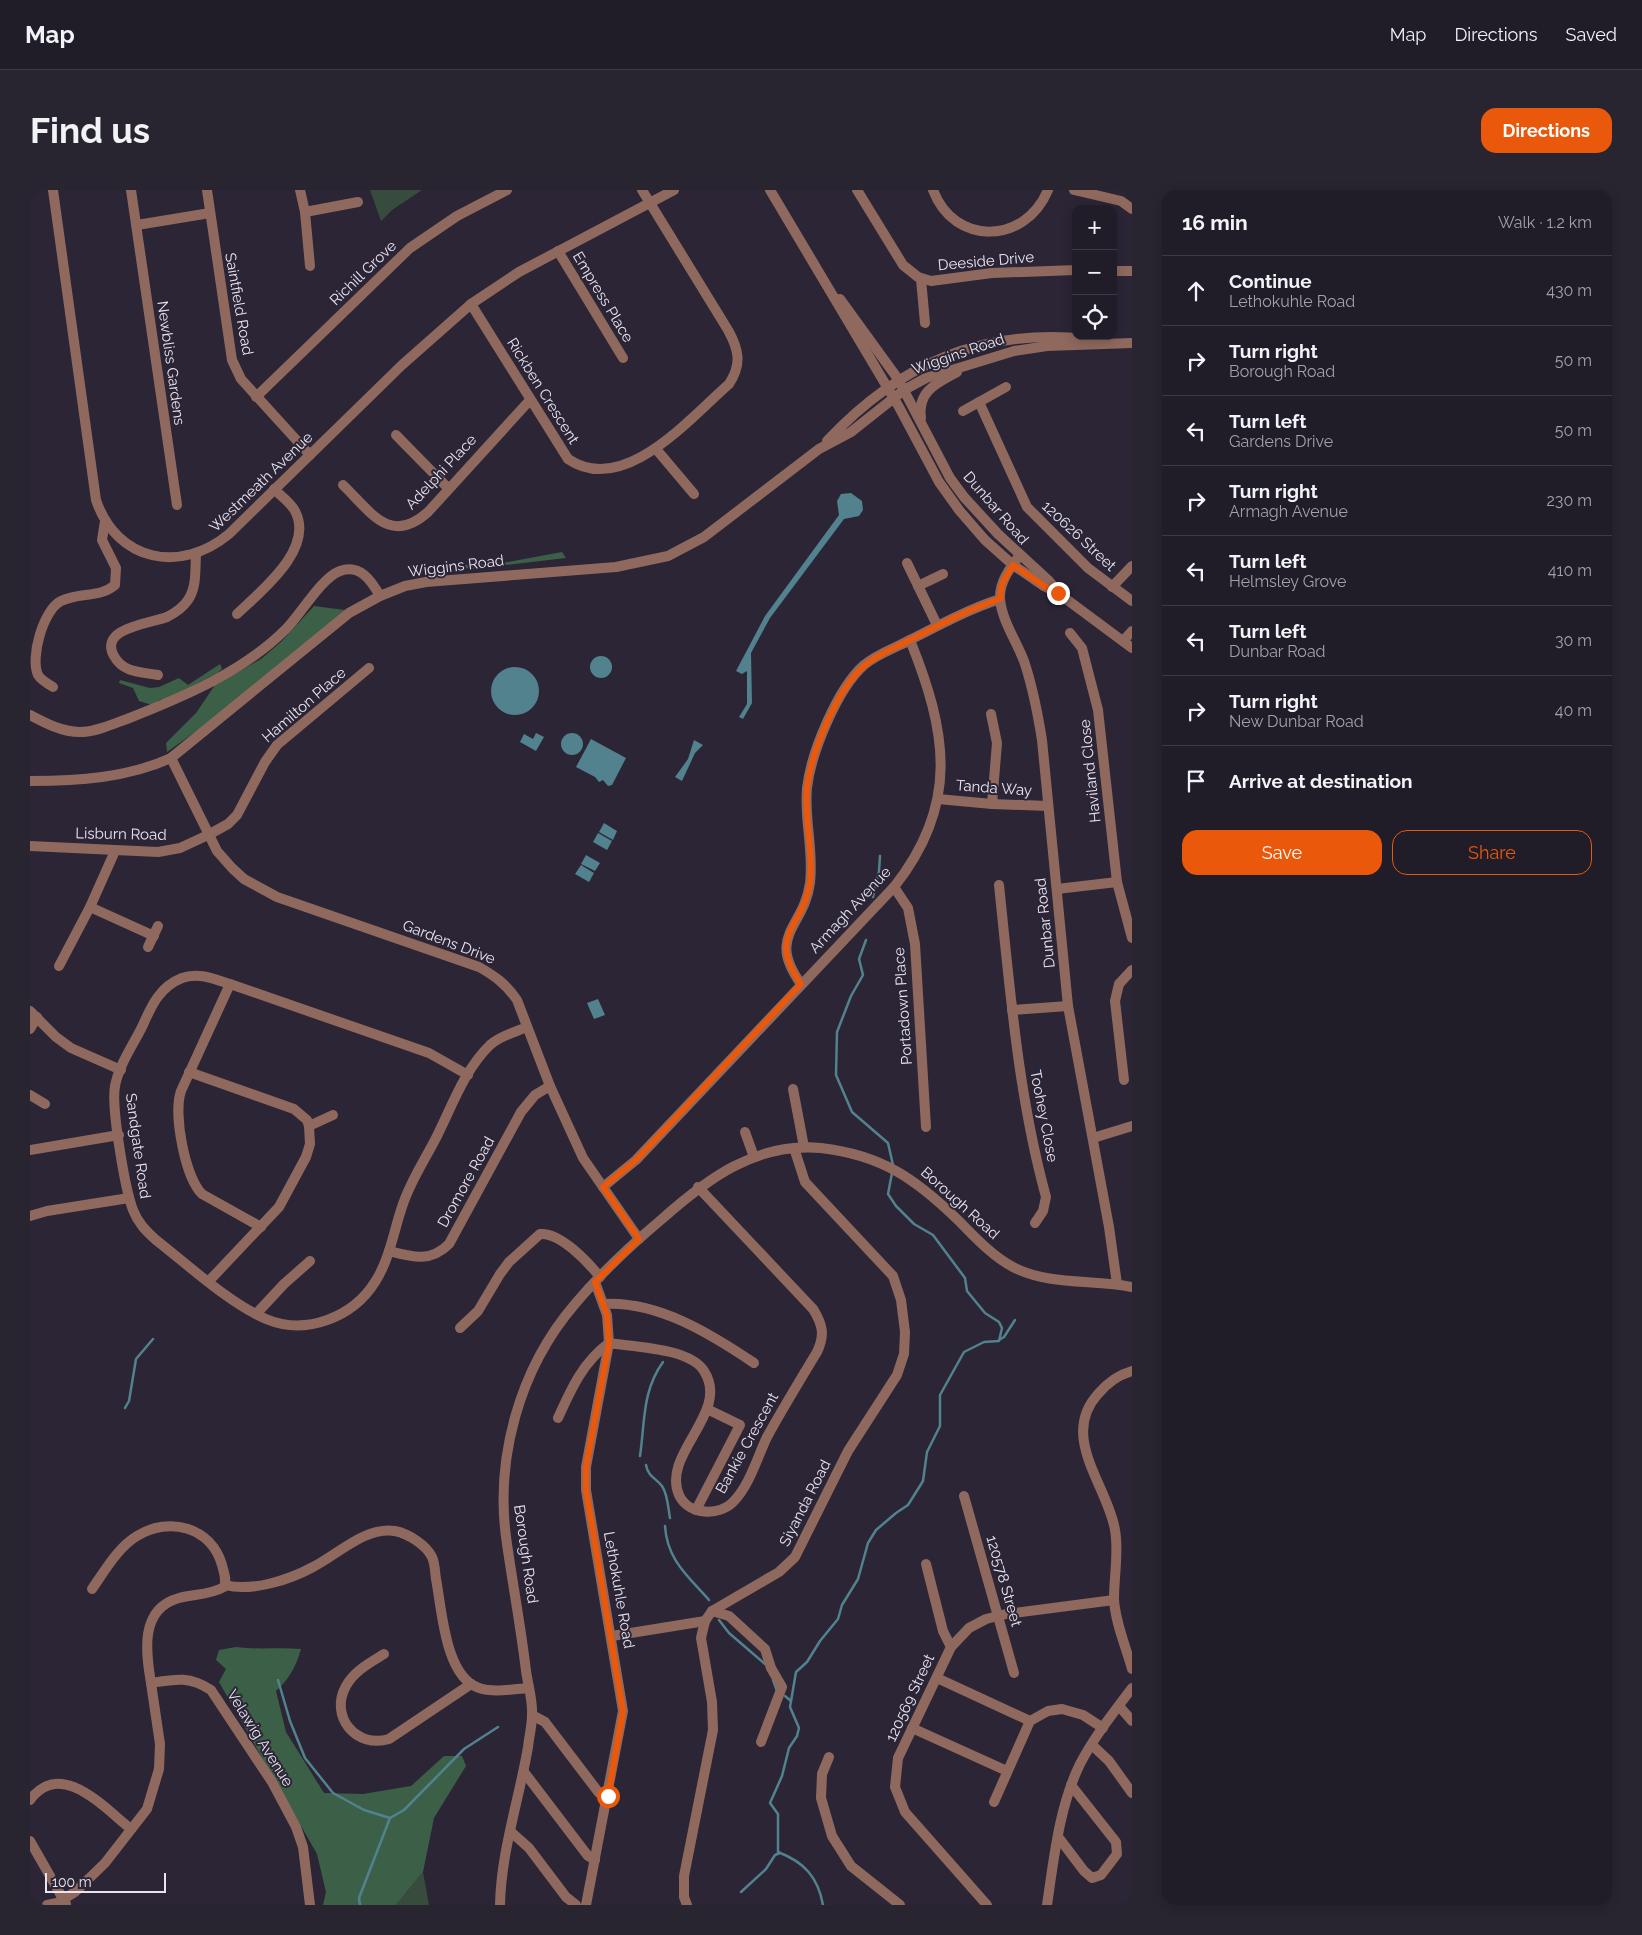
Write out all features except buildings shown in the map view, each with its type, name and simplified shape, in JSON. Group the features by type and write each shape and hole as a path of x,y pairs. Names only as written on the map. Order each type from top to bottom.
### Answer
{"street":[{"name":"Westmeath Avenue","path":"53,190 96,500 105,521 129,546 145,553 168,558 196,554 215,545 229,534 402,365 471,304 519,272 674,190"},
{"name":"Newbliss Gardens","path":"131,190 177,505"},
{"name":"Saintfield Road","path":"207,190 232,360 241,379 310,456"},
{"path":"300,190 305,212 310,266"},
{"name":"Richill Grove","path":"256,397 410,248 457,216 507,190"},
{"path":"642,190 649,203"},
{"path":"770,190 820,274"},
{"name":"Deeside Drive","path":"857,190 903,265 920,279 938,281 992,273 1072,270"},
{"path":"933,190 942,210 951,218 969,228 983,231 1007,230 1022,222 1039,206 1048,190"},
{"path":"1074,190 1121,201 1132,209"},
{"path":"305,212 358,202"},
{"name":"Rickben Crescent","path":"471,304 568,459 586,468 603,469 628,464 656,449 729,384 736,373 739,354 728,330 649,203"},
{"path":"137,225 210,213"},
{"name":"Empress Place","path":"558,251 623,358"},
{"path":"1117,271 1132,271"},
{"name":"Dunbar Road","path":"820,274 898,379 950,478 964,497 1020,555 1002,584 1000,599 1004,614 1025,665 1036,705 1068,1006 1109,1227 1116,1284"},
{"name":"Dunbar Road","path":"820,274 949,496 985,540 1013,565"},
{"path":"920,279 925,323"},
{"name":"Wiggins Road","path":"820,449 844,422 887,387 898,379 951,353 1004,340 1048,336 1129,343"},
{"name":"Wiggins Road","path":"30,781 114,775 137,771 171,758 349,613 380,596 405,586 426,582 616,568 668,556 704,537 820,449 850,432 904,390 926,378 976,361 1014,351 1047,346 1129,343"},
{"path":"922,424 920,404 926,391 976,361"},
{"path":"963,411 1006,387"},
{"name":"Adelphi Place","path":"343,486 390,527 411,525 418,520 530,400"},
{"name":"120626 Street","path":"979,402 1027,507 1064,546 1112,587 1132,601"},
{"path":"396,435 448,488"},
{"path":"656,449 694,494"},
{"path":"237,614 278,573 296,549 300,536 295,511 274,489"},
{"path":"53,687 38,676 33,661 33,650 48,614 54,605 69,598 99,594 115,585 116,568 102,540 105,521"},
{"path":"158,675 130,671 118,663 112,654 112,645 115,637 122,630 170,616 189,599 194,586 196,554"},
{"path":"1020,555 1049,581 1058,593"},
{"path":"907,563 937,625"},
{"path":"1013,565 1058,593 1128,645 1132,631"},
{"path":"1112,587 1132,566"},
{"path":"30,715 58,728 80,732 104,728 174,700 228,672 268,646 301,613 327,579 340,571 354,569 362,572 369,578 380,596"},
{"path":"918,586 943,574"},
{"path":"801,984 788,963 785,946 810,886 811,859 807,803 812,758 825,727 858,671 873,658 937,625 1000,599"},
{"name":"Haviland Close","path":"1070,633 1082,648 1098,710 1117,882 1127,926 1132,938"},
{"name":"Armagh Avenue","path":"603,1187 642,1153 894,887 919,853 927,838 938,799 940,764 938,727 923,674 910,640"},
{"name":"Hamilton Place","path":"208,834 228,824 237,814 265,762 278,745 369,668"},
{"path":"991,714 997,743 992,804"},
{"name":"Gardens Drive","path":"171,758 217,851 232,868 259,888 277,897 479,966 498,978 517,1000 550,1086 582,1158 639,1239"},
{"name":"Tanda Way","path":"938,799 992,804 1048,806"},
{"name":"Lisburn Road","path":"30,846 169,852 208,834"},
{"path":"60,966 90,907 115,851"},
{"path":"1057,889 1117,882"},
{"name":"Toohey Close","path":"998,885 1025,1105 1046,1197 1043,1211 1035,1223"},
{"name":"Portadown Place","path":"894,887 908,908 915,944 926,1127"},
{"path":"90,907 154,936"},
{"path":"148,947 158,926"},
{"path":"1124,1080 1115,1001 1119,984 1132,970"},
{"name":"Sandgate Road","path":"468,1075 429,1054 211,978 193,976 172,982 156,998 120,1070 114,1093 129,1198 144,1230 209,1281 256,1314 268,1320 291,1324 318,1323 331,1319 353,1307 377,1280 389,1251 407,1195 468,1075 490,1045 527,1027"},
{"path":"230,984 180,1091 178,1108 186,1160 192,1181 202,1194 261,1227"},
{"path":"1012,1010 1068,1006"},
{"path":"33,1014 56,1037 71,1048 120,1070"},
{"path":"30,1029 33,1014"},
{"path":"189,1072 288,1107 302,1115 309,1126 310,1144 306,1157 279,1207 209,1281"},
{"name":"Dromore Road","path":"389,1251 422,1258 429,1257 443,1250 449,1244 525,1107 535,1096 550,1086"},
{"name":"Siyanda Road","path":"687,1905 684,1897 684,1876 709,1753 714,1718 701,1649 705,1621 712,1611 779,1572 795,1557 848,1451 897,1375 904,1354 905,1332 901,1300 892,1276 805,1182 799,1148 793,1089"},
{"path":"30,1095 45,1104"},
{"path":"309,1126 333,1116"},
{"path":"1093,1138 1132,1126"},
{"path":"745,1132 754,1157"},
{"path":"30,1150 119,1135"},
{"name":"Borough Road","path":"500,1905 503,1863 524,1772 532,1715 506,1540 503,1501 506,1458 514,1417 542,1354 572,1307 597,1279 698,1187 732,1165 754,1157 799,1148 856,1154 884,1164 908,1177 935,1198 990,1252 1012,1266 1048,1279 1132,1287"},
{"name":"Bankie Crescent","path":"696,1510 719,1511 729,1506 737,1498 771,1431 817,1352 822,1341 823,1327 813,1309 698,1187"},
{"path":"30,1216 47,1211 129,1198"},
{"name":"Lethokuhle Road","path":"460,1328 478,1311 500,1274 540,1234 547,1234 569,1245 588,1262 597,1279 604,1304 609,1329 609,1343 585,1478 612,1636 623,1719 586,1905"},
{"path":"256,1314 284,1284 310,1261"},
{"path":"604,1304 622,1303 651,1308 712,1334 754,1363"},
{"path":"558,1418 578,1376 594,1355 609,1343 680,1354 697,1362 711,1385 707,1409 683,1458 676,1479 680,1496 684,1502 696,1510 740,1425 707,1409"},
{"path":"1132,1371 1118,1376 1095,1397 1084,1425 1084,1446 1109,1506 1116,1532 1114,1600 1132,1669"},
{"name":"120578 Street","path":"964,1496 1014,1673"},
{"path":"92,1589 130,1540 144,1532 168,1526 189,1529 208,1541 221,1562 226,1585"},
{"path":"47,1905 65,1902 105,1863 146,1809 159,1769 160,1744 147,1657 146,1636 157,1614 176,1599 215,1592 226,1585 238,1588 282,1580 312,1568 369,1534 395,1531 419,1542 432,1557 453,1661 460,1673 471,1684 480,1688 494,1690 529,1688"},
{"path":"926,1564 943,1631 951,1647"},
{"name":"120569 Street","path":"986,1905 911,1821 900,1804 895,1787 898,1758 951,1647 969,1628 998,1615 1114,1600"},
{"path":"712,1611 729,1616 765,1649 771,1668 782,1687 761,1742"},
{"path":"612,1636 705,1621"},
{"path":"384,1654 353,1676 347,1684 340,1701 343,1721 354,1733 365,1739 374,1741 389,1739 471,1684"},
{"path":"936,1678 1030,1721"},
{"name":"Velawig Avenue","path":"151,1683 181,1679 198,1681 211,1690 272,1782 296,1827 304,1847 310,1905"},
{"path":"1047,1905 1058,1838 1071,1786 1080,1763 1132,1688"},
{"path":"1119,1706 1132,1721"},
{"path":"994,1802 1030,1721 1048,1712 1062,1709 1083,1715 1103,1728"},
{"path":"532,1715 545,1722 598,1793 608,1796"},
{"path":"912,1728 1007,1771"},
{"path":"1092,1745 1109,1761 1132,1793"},
{"path":"829,1757 822,1774 821,1798 832,1836 851,1866 900,1905"},
{"path":"524,1772 590,1858 595,1860"},
{"path":"30,1800 35,1793 47,1785 62,1782 79,1788 131,1829"},
{"path":"1058,1838 1084,1872 1092,1878 1101,1875 1118,1854 1116,1842 1071,1786"},
{"path":"511,1832 528,1848 566,1897 576,1905"},
{"path":"30,1841 65,1902"}],"shaded area":[{"path":"370,190 422,190 392,210 381,221"},
{"path":"851,493 862,501 863,510 859,516 844,519 770,618 751,653 752,703 743,719 739,717 747,704 747,671 742,674 736,671 765,616 839,515 837,501 841,494"},
{"path":"562,552 566,558 473,569 450,566 508,562"},
{"path":"314,606 345,610 209,722 167,752 166,743 196,713 215,685 261,659 282,641"},
{"path":"601,656 609,659 612,667 609,675 601,678 593,675 590,667 593,659"},
{"path":"220,664 222,669 217,673 170,698 159,700 152,705 139,701 133,688 119,683 120,680 150,688 159,687 179,678 188,685"},
{"path":"510,667 520,667 532,674 539,686 539,696 532,708 520,715 510,715 502,711 495,704 491,696 491,686 495,678 502,671"},
{"path":"536,733 544,737 536,751 520,742 524,734 533,739"},
{"path":"572,733 580,736 583,744 580,752 572,755 564,752 561,744 564,736"},
{"path":"591,739 626,758 612,785 608,786 603,780 599,782 595,777 576,767"},
{"path":"694,740 703,745 695,753 682,781 675,777 688,759"},
{"path":"604,823 617,831 613,840 599,832"},
{"path":"598,833 612,841 607,850 593,842"},
{"path":"586,855 600,863 595,871 581,864"},
{"path":"581,865 594,873 589,882 575,874"},
{"path":"598,999 605,1015 594,1019 587,1003"},
{"path":"236,1647 301,1649 292,1672 276,1691 286,1732 324,1793 363,1794 411,1786 444,1756 462,1756 466,1766 434,1818 423,1872 396,1905 323,1905 326,1892 317,1854 219,1682 226,1669 216,1660 219,1650"},
{"path":"423,1872 429,1905 396,1905"}],"waterway":[{"path":"873,897 879,871 880,856"},
{"path":"866,940 859,959 863,975 851,996 837,1032 836,1075 852,1112 888,1143 893,1165"},
{"path":"823,1905 818,1886 808,1872 795,1861 778,1852 778,1814 770,1803 782,1776 789,1748 797,1736 799,1728 790,1707 796,1672 807,1662 820,1641 838,1619 842,1605 858,1579 868,1543 876,1530 908,1505 923,1481 927,1452 940,1426 940,1395 964,1352 984,1342 999,1341 1002,1328 999,1322 985,1313 967,1291 965,1278 933,1235 914,1224 896,1206 888,1194 892,1173"},
{"path":"999,1340 1004,1337 1015,1320"},
{"path":"125,1408 129,1401 136,1359 153,1339"},
{"path":"640,1456 648,1396 651,1384 663,1362"},
{"path":"646,1465 650,1475 660,1483 664,1490 670,1518"},
{"path":"665,1526 674,1558 686,1575 709,1600"},
{"path":"719,1620 729,1633 765,1664"},
{"path":"278,1680 290,1721 305,1758 333,1793 364,1810 390,1818 359,1898 360,1905"},
{"path":"773,1680 777,1691"},
{"path":"785,1696 791,1701"},
{"path":"390,1818 404,1810 464,1749 498,1727"},
{"path":"741,1892 766,1869 775,1855 780,1853"}],"route":[{"path":"608,1796 623,1711 585,1478 609,1343 607,1315 595,1282 639,1239 603,1187 636,1160 801,984 788,963 785,946 789,932 810,886 811,859 807,790 812,758 834,709 858,671 873,658 937,625 1000,599 1002,584 1013,565 1058,593"}]}
